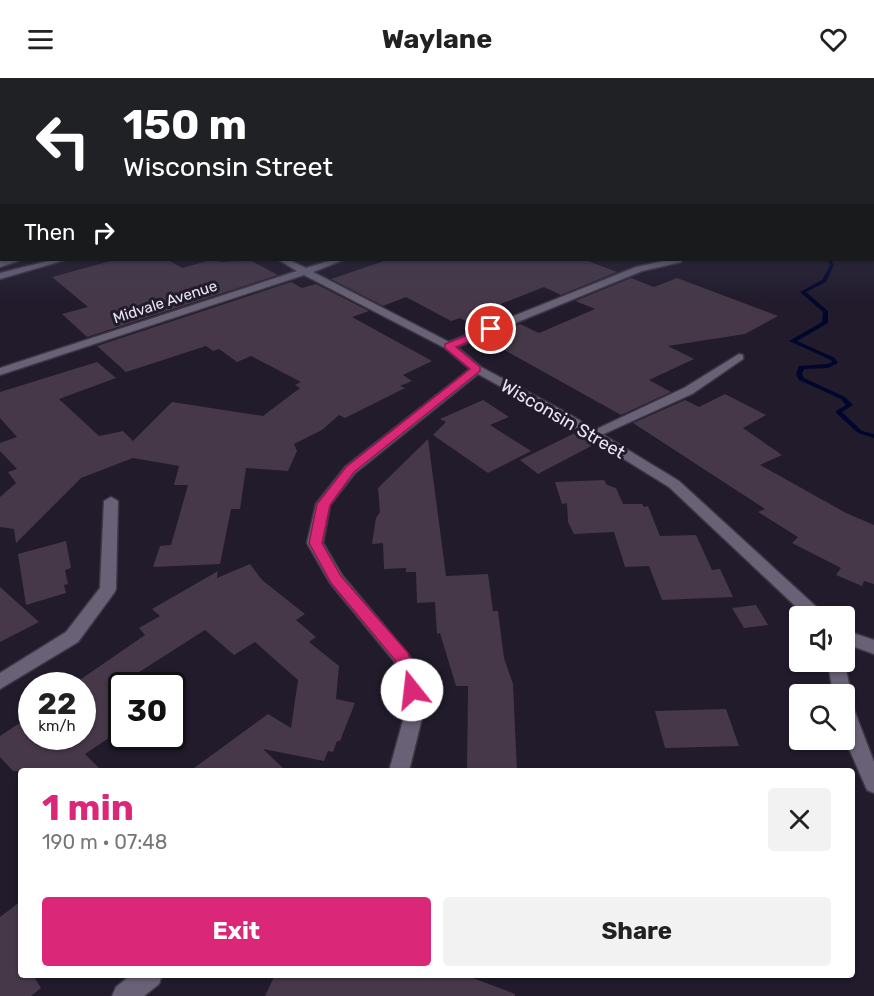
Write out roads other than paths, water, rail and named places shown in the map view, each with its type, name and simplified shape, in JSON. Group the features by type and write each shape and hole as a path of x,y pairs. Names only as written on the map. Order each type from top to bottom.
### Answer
{"street":[{"path":"0,276 57,261"},
{"name":"Wisconsin Street","path":"285,261 449,346 477,369 592,434 674,484 805,606"},
{"name":"Midvale Avenue","path":"0,372 336,261"},
{"path":"449,346 639,269 674,261"},
{"path":"592,434 688,391 739,357"},
{"path":"400,768 416,706 402,658 336,579 315,543 323,504 350,470 477,369"},
{"path":"0,682 72,637 108,589 111,501"},
{"path":"855,640 874,646"},
{"path":"855,739 874,784"},
{"path":"125,996 146,978"}],"waterway":[{"path":"830,261 832,265 824,281 803,292 826,312 825,323 792,341 833,359 835,363 828,366 801,367 799,374 801,379 843,398 850,405 838,412 860,432 874,436"}]}
